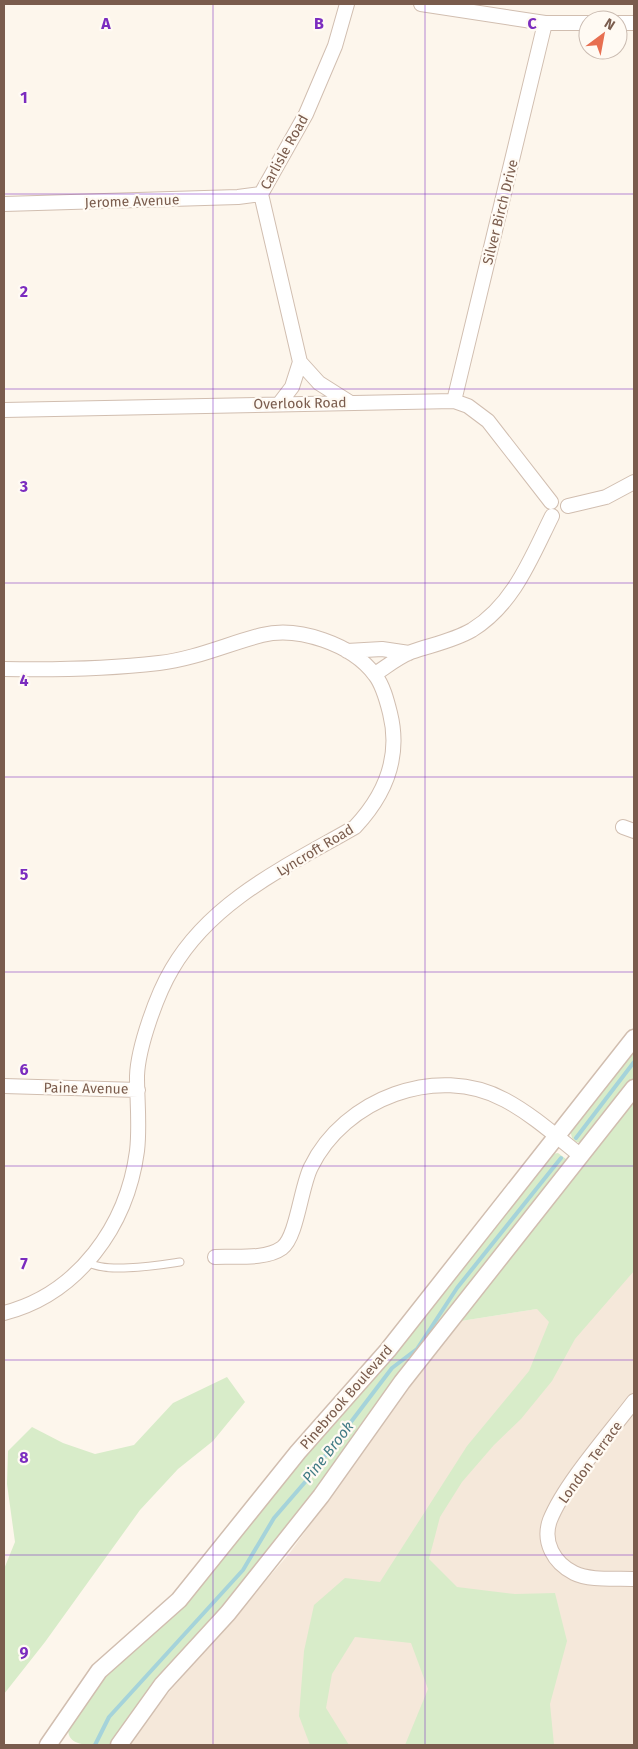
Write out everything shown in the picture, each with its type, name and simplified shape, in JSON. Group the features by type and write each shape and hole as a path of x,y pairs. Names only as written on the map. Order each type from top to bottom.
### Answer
{"street":[{"name":"Carlisle Road","path":"347,4 335,46 306,114 261,194 300,362 319,383 348,402"},
{"path":"421,4 545,24 578,23"},
{"name":"Silver Birch Drive","path":"454,401 545,24"},
{"name":"Jerome Avenue","path":"4,204 238,198 261,194"},
{"path":"279,404 292,387 300,362"},
{"name":"Overlook Road","path":"4,410 454,401 468,406 488,420 551,509"},
{"path":"375,674 409,653 438,645 472,630 494,613 520,581 551,509 559,499 568,506 606,497 634,482"},
{"name":"Lyncroft Road","path":"4,669 57,670 159,663 203,654 263,635 284,633 308,637 347,651 375,674 388,705 395,734 390,770 370,812 355,827 237,897 219,912 185,950 172,968 158,998 141,1053 137,1074 137,1150 129,1189 118,1216 88,1262 61,1288 38,1302 4,1313"},
{"path":"347,651 382,649 409,653"},
{"name":"Pinebrook Boulevard","path":"53,1744 99,1671 110,1659 167,1612 185,1594 314,1432 388,1350 634,1038"},
{"path":"215,1257 270,1253 283,1247 292,1232 304,1183 320,1151 332,1136 354,1115 375,1102 400,1093 430,1085 454,1085 480,1090 504,1099 581,1156"},
{"name":"Paine Avenue","path":"4,1086 138,1090"},
{"path":"119,1745 162,1685 228,1613 321,1496 402,1382 634,1088"},
{"name":"London Terrace","path":"634,1401 566,1491 550,1521 548,1542 555,1560 574,1574 634,1579"}],"lane":[{"path":"88,1262 94,1266 133,1267 180,1262"}],"shaded area":[{"path":"634,1253 634,1745 129,1745 137,1729 289,1554 402,1397 461,1321 562,1305"}],"green space":[{"path":"634,1049 634,1082 586,1142 579,1143 574,1141 571,1129"},
{"path":"634,1102 634,1271 575,1339 552,1381 521,1419 494,1445 462,1482 440,1517 429,1559 457,1587 515,1594 555,1593 567,1641 550,1704 554,1745 405,1745 428,1689 411,1643 355,1637 332,1674 326,1708 349,1745 310,1745 299,1716 304,1651 314,1605 345,1578 380,1582 467,1446 529,1371 549,1322 537,1309 461,1321"},
{"path":"558,1153 566,1159 567,1164 360,1437 112,1745 89,1745 75,1742 68,1733 69,1725 105,1671 176,1614 552,1154"},
{"path":"227,1377 245,1402 213,1441 178,1469 140,1510 45,1642 4,1694 4,1569 15,1542 7,1484 8,1451 32,1427 63,1443 95,1454 134,1445 173,1403"}],"waterway":[{"name":"Pine Brook","path":"576,1138 634,1062"},
{"name":"Pine Brook","path":"95,1745 109,1717 243,1570 274,1518 306,1481 392,1368 417,1349 457,1288 561,1158"}]}
